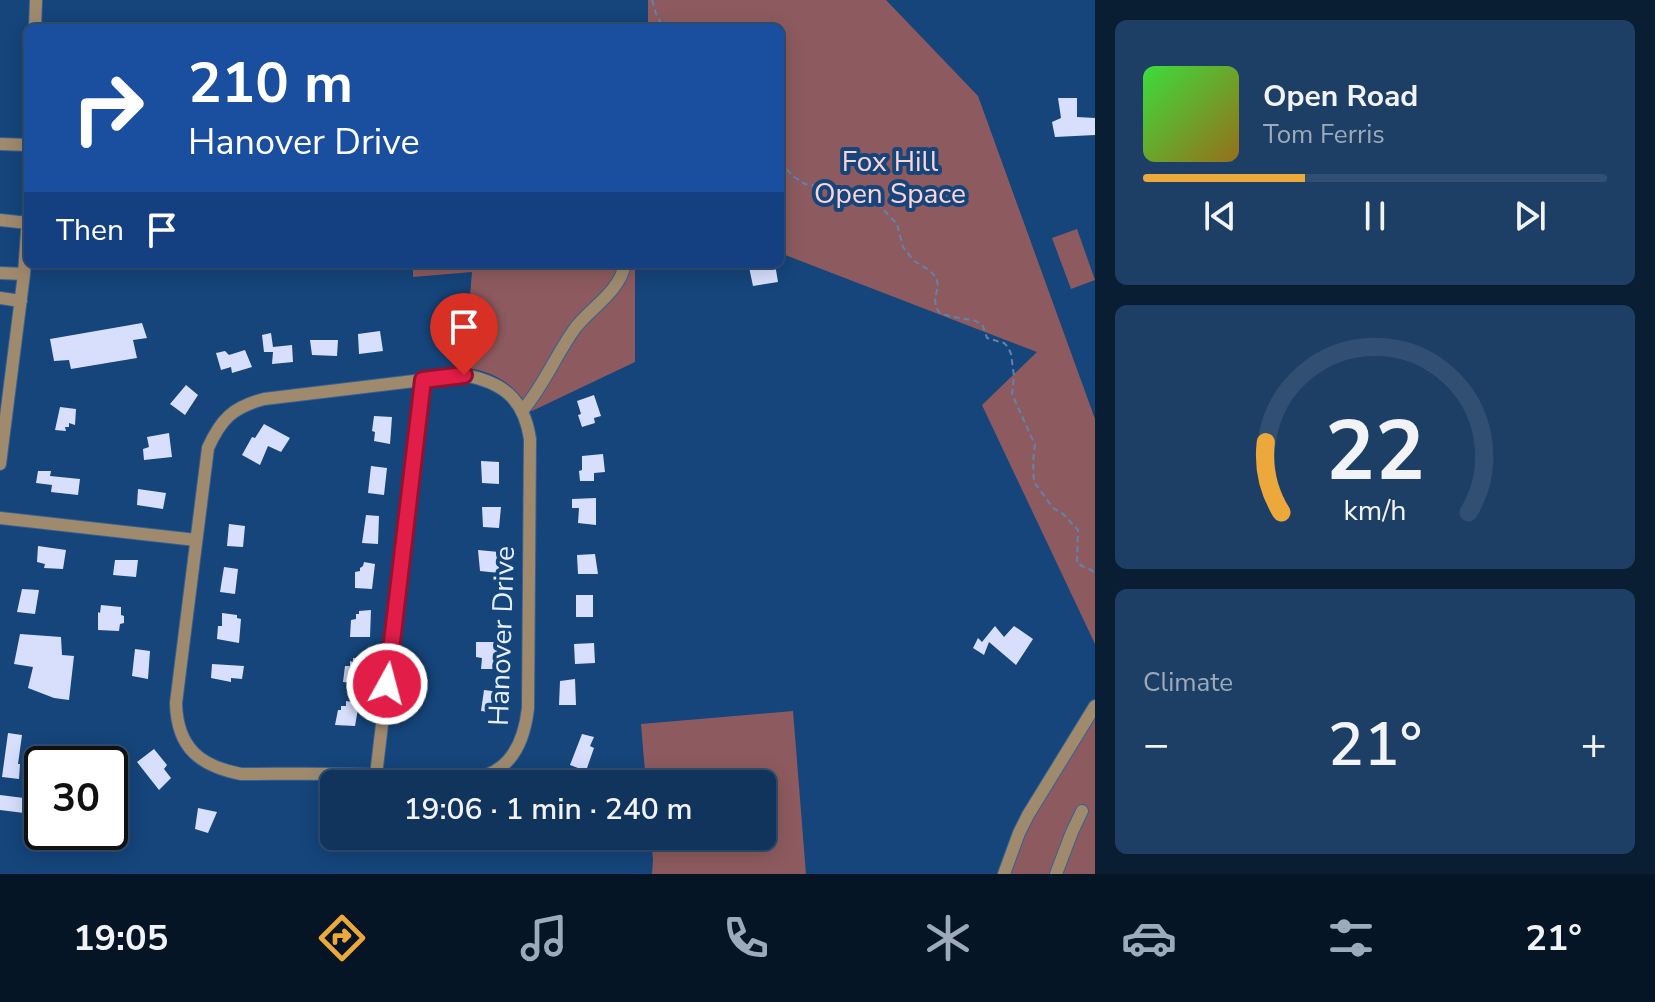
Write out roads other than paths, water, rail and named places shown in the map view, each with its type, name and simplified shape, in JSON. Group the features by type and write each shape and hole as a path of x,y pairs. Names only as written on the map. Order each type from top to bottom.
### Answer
{"street":[{"path":"35,24 36,0"},
{"path":"0,144 24,145"},
{"path":"0,220 24,223"},
{"path":"0,464 24,268"},
{"path":"522,411 532,400 577,326 616,284 624,268"},
{"path":"0,273 24,274"},
{"path":"0,298 21,301"},
{"name":"Hanover Drive","path":"320,775 241,774 220,770 191,750 176,717 208,448 221,423 246,403 464,375 482,378 510,394 528,424 528,708 521,741 511,757 496,770"},
{"path":"377,770 423,380"},
{"path":"0,518 196,540"},
{"path":"1004,874 1028,815 1095,706"},
{"path":"1056,874 1082,811"}],"park label":[{"name":"Fox Hill Open Space","path":"890,177"}]}
